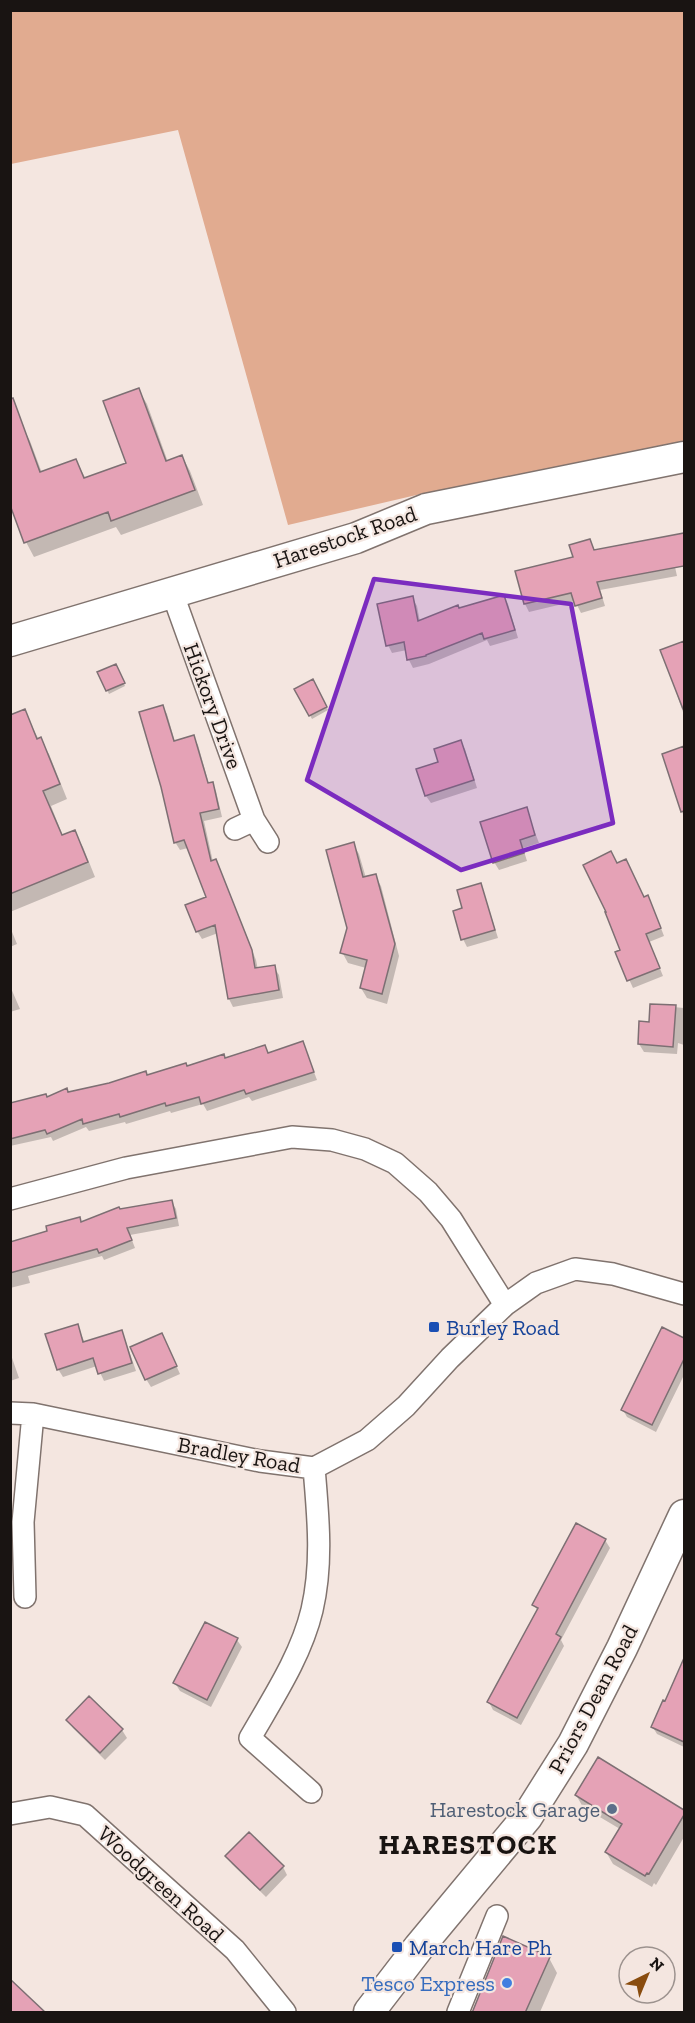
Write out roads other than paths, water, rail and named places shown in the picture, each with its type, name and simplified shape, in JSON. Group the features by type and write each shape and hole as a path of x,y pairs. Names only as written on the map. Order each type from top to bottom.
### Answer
{"street":[{"name":"Harestock Road","path":"10,640 356,538 426,509 684,457"},
{"name":"Hickory Drive","path":"172,592 254,820 268,842"},
{"path":"235,830 254,820"},
{"path":"10,1199 126,1168 292,1137 332,1140 365,1149 394,1164 428,1192 451,1219 505,1305"},
{"name":"Bradley Road","path":"10,1413 33,1414 260,1461 314,1468 367,1440 406,1406 450,1358 505,1305 536,1283 575,1269 613,1274 684,1294"},
{"path":"25,1597 17,1524 33,1414"},
{"path":"311,1792 250,1738 279,1688 312,1611 318,1568 319,1522 314,1468"},
{"name":"Priors Dean Road","path":"369,2013 419,1947 523,1823 573,1744 684,1515"},
{"name":"Woodgreen Road","path":"10,1814 50,1807 85,1815 235,1950 285,2013"},
{"path":"458,2013 497,1916"}],"place":[{"name":"Burley Road","path":"434,1327"},
{"name":"Harestock Garage","path":"612,1809"},
{"name":"March Hare Ph","path":"397,1947"},
{"name":"Tesco Express","path":"507,1983"}],"district":[{"name":"HARESTOCK","path":"468,1844"}]}
